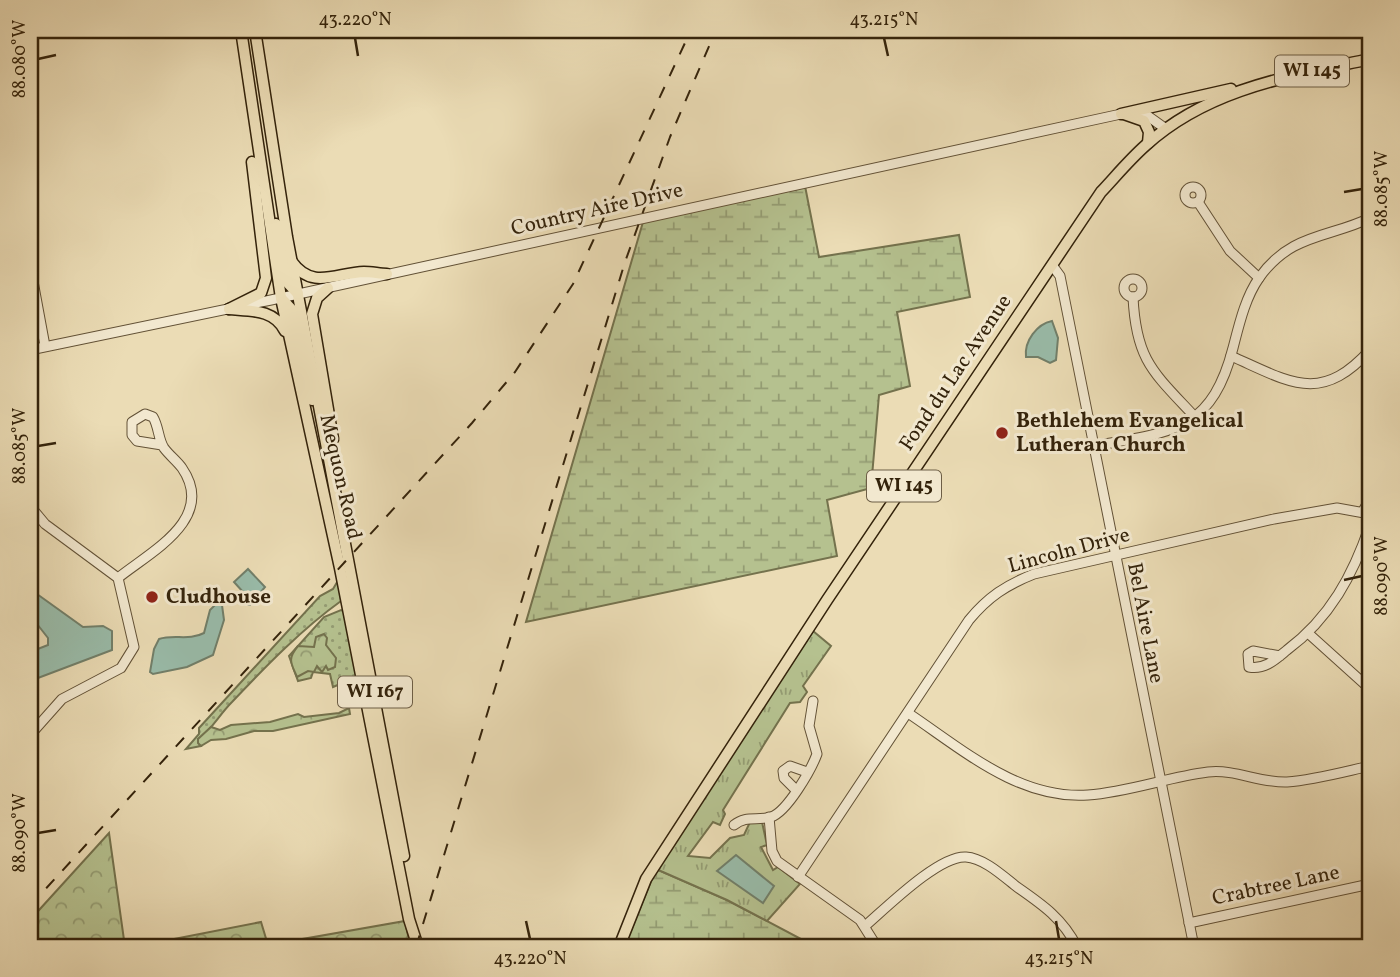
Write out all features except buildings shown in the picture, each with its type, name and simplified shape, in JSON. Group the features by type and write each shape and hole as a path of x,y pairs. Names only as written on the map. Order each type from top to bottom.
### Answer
{"main road":[{"name":"Mequon Road","path":"241,30 281,298 418,947"},
{"name":"Mequon Road","path":"255,30 292,260 398,821 414,931"},
{"name":"Fond du Lac Avenue","path":"620,947 646,879 827,600 1101,192 1148,143 1166,129 1216,100 1254,84 1370,59"},
{"path":"1121,114 1254,84"},
{"path":"229,309 261,293 266,278 252,164 251,127 254,111"},
{"path":"1121,114 1144,121 1149,132 1148,143"},
{"path":"257,140 264,160 286,281 298,294"},
{"path":"292,260 301,272 312,278 363,272 387,274"},
{"path":"328,288 317,299 312,314 331,427 334,477"},
{"path":"281,298 292,310 306,383 329,453"},
{"path":"229,309 271,315 282,325 290,339"}],"street":[{"name":"Country Aire Drive","path":"30,349 328,288 1121,114 1145,114 1166,129"},
{"path":"1198,202 1230,251 1259,278"},
{"path":"1094,446 1180,429 1217,395 1240,323 1259,278 1293,246 1327,231 1370,218"},
{"path":"30,265 45,346"},
{"name":"Bel Aire Lane","path":"1052,265 1060,276 1194,947"},
{"path":"1133,297 1138,344 1149,367 1194,416"},
{"path":"1231,356 1301,385 1324,383 1350,372 1370,350"},
{"path":"118,578 172,538 183,525 190,504 183,470 162,445"},
{"path":"1367,512 1370,499"},
{"path":"30,506 46,524 118,578 134,647 121,668 62,699 30,734"},
{"name":"Lincoln Drive","path":"798,877 969,620 986,599 1006,585 1034,574 1274,519 1337,508 1367,512"},
{"path":"1280,656 1309,634 1326,615 1348,579 1370,525"},
{"path":"1309,634 1370,689"},
{"path":"734,825 743,818 769,817 785,808 817,754 808,721 813,701"},
{"path":"908,713 996,772 1026,786 1057,794 1088,795 1232,771 1286,782 1370,765"},
{"path":"796,790 784,778 783,771 790,766 807,772"},
{"path":"769,817 774,857 798,877 840,904 865,926 877,947"},
{"path":"865,926 926,875 949,860 967,857 986,865 1045,907 1065,925 1077,947"},
{"name":"Crabtree Lane","path":"1189,923 1370,884"}],"green space":[{"path":"805,186 819,257 959,235 970,297 897,312 910,386 879,395 871,488 827,500 837,556 526,622 643,222"},
{"path":"339,579 341,601 298,636 245,688 198,739 201,746 186,749 199,734 199,728 320,596 333,589"},
{"path":"341,610 346,613 360,694 353,696 349,694 347,681 333,687 330,674 313,672 311,678 298,681 289,656 324,617"},
{"path":"813,631 831,646 803,686 807,692 800,702 790,703 723,810 725,814 720,825 713,822 688,856 710,858 730,838 744,835 750,822 762,822 767,845 761,847 773,870 778,867 800,884 767,921 656,869"},
{"path":"324,634 327,638 326,645 336,658 335,667 328,670 326,666 322,672 317,666 314,672 308,671 297,677 291,661 292,654 298,646 314,647 316,637"},
{"path":"349,708 350,714 273,731 254,731 211,740 201,746 198,743 198,739 211,727 220,730 231,725 270,722 298,714 304,717 339,713"},
{"path":"109,833 125,947 30,947 30,920"},
{"path":"656,869 727,900 816,947 624,947"},
{"path":"405,921 409,940 407,947 133,947 261,922 268,945"}],"shaded area":[{"path":"1052,321 1058,338 1056,360 1050,363 1038,357 1026,357 1027,345 1033,334"},
{"path":"248,569 265,587 250,605 247,605 244,593 234,582"},
{"path":"30,589 83,627 103,626 112,631 112,650 30,681 30,652 48,645 48,638 30,615"},
{"path":"216,604 222,605 224,620 213,655 187,667 153,674 150,672 154,649 159,639 193,637 204,633 210,610"},
{"path":"736,855 774,886 763,903 717,871"}],"railway":[{"path":"30,906 472,423 515,372 573,284 691,30"},
{"path":"416,947 625,262 670,137 716,30"}],"place":[{"name":"Bethlehem Evangelical Lutheran Church","path":"1002,433"},
{"name":"Cludhouse","path":"152,597"}]}
